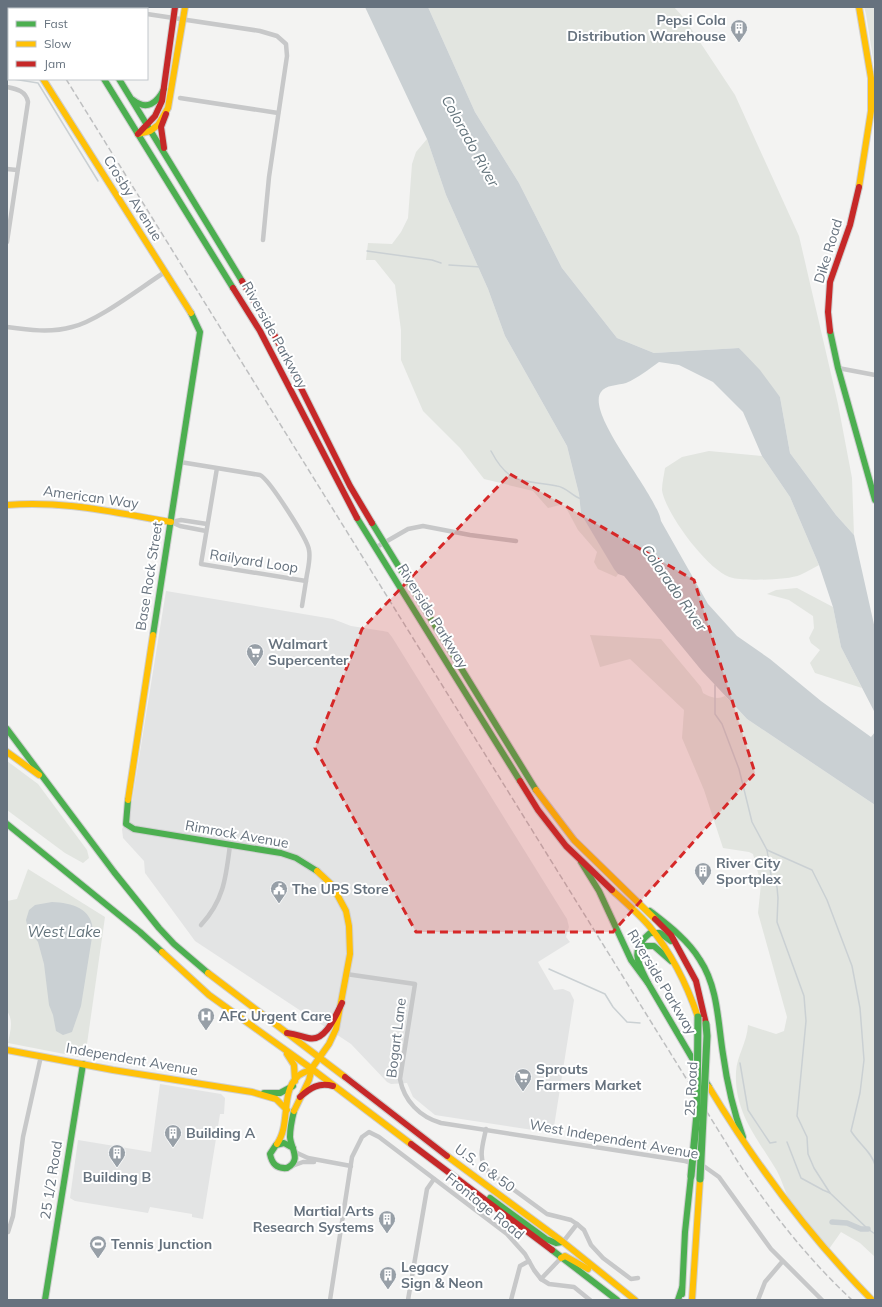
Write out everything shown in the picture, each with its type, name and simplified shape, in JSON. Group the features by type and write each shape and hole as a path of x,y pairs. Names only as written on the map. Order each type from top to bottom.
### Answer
{"main road":[{"path":"138,134 158,112 164,89 175,7"},
{"path":"168,161 161,136 161,127 172,95 185,7"},
{"name":"Dike Road","path":"859,7 870,78 873,113 853,215 829,292 829,324 838,368 875,500"},
{"name":"Crosby Avenue","path":"44,80 196,321 200,332"},
{"name":"Riverside Parkway","path":"105,80 260,332 281,370 329,467 376,548 547,823 577,857 599,891 631,960 648,983 753,1159 787,1206 814,1239 872,1300"},
{"name":"Riverside Parkway","path":"120,80 275,336 350,486 384,543 547,806 560,824 586,851"},
{"path":"130,98 139,105 149,106 158,100 164,89"},
{"path":"138,134 150,131 158,125 166,114"},
{"name":"Base Rock Street","path":"126,824 126,810 200,332"},
{"name":"American Way","path":"7,505 32,503 56,504 171,522"},
{"name":"U.S. 6 & 50","path":"7,729 159,928 174,944 216,980 285,1033 320,1057 416,1133 563,1242 635,1300"},
{"path":"493,737 501,732"},
{"path":"7,752 44,779"},
{"path":"7,824 21,837"},
{"name":"Rimrock Avenue","path":"126,824 140,831 290,856 312,865 326,876 340,897 346,914 350,942 342,1003 334,1034 327,1049 312,1069"},
{"path":"7,827 21,837"},
{"name":"U.S. 6 & 50","path":"21,837 83,884 130,923 209,995 337,1087 616,1300"},
{"name":"25 Road","path":"586,851 663,926 677,943 696,981 704,1010 707,1036 692,1300"},
{"name":"25 Road","path":"577,857 654,933 667,949 693,1000 698,1017 697,1114 685,1232 682,1300"},
{"name":"Riverside Parkway","path":"634,898 688,944 700,960 710,978 715,997 730,1100 741,1132 753,1159"},
{"path":"648,983 636,957 639,946 645,936 654,933 666,936 682,955"},
{"path":"639,946 650,944 659,947 681,974"},
{"path":"285,1033 299,1034 309,1039 320,1037 329,1027 342,1003"},
{"path":"286,1049 287,1055 294,1065 294,1084 282,1138 270,1154 271,1162 281,1169 291,1166 295,1161 290,1132 293,1114 309,1081 312,1069"},
{"name":"Independent Avenue","path":"7,1050 252,1092 280,1093 294,1084 299,1075 312,1069"},
{"name":"25 1/2 Road","path":"45,1300 83,1064"},
{"path":"300,1097 311,1088 319,1084 337,1087"},
{"name":"Independent Avenue","path":"252,1092 276,1100 287,1110"},
{"path":"276,1144 284,1143 294,1150"},
{"path":"469,1187 504,1207 546,1239 556,1243 563,1242"},
{"path":"562,1258 565,1256 570,1257 602,1279 615,1284"},
{"path":"678,1300 682,1288"}],"street":[{"path":"148,14 260,31 271,34 283,40 288,51 269,177 263,240"},
{"path":"7,87 19,90 28,102 7,242"},
{"path":"180,98 278,113"},
{"path":"7,169 17,170"},
{"path":"7,327 38,330 72,327 95,317 165,272"},
{"path":"838,368 875,375"},
{"path":"180,462 216,468"},
{"name":"Railyard Loop","path":"216,468 260,475 272,486 308,547 309,561 306,581 202,564 207,524 216,468"},
{"path":"171,522 181,520 207,524"},
{"name":"Railyard Loop","path":"171,522 180,526 206,531"},
{"path":"376,548 408,529 423,526 516,541"},
{"path":"302,606 306,581"},
{"path":"201,925 211,915 220,899 224,884 230,845"},
{"name":"Bogart Lane","path":"346,974 415,984 400,1072 404,1093 416,1109 434,1121 486,1129"},
{"path":"8,1232 13,1216 22,1137 41,1056"},
{"path":"486,1129 481,1155 482,1165 488,1171 546,1214 571,1220 577,1224 584,1230 591,1245 603,1258 631,1279 638,1278"},
{"name":"West Independent Avenue","path":"486,1129 685,1161 705,1167 725,1184 761,1238 782,1262 822,1300"},
{"name":"Frontage Road","path":"351,1166 355,1149 362,1137 368,1132 373,1133 507,1234 517,1244 541,1280"},
{"path":"294,1150 303,1157 323,1162 351,1166 330,1300"},
{"path":"291,1166 305,1162 323,1162"},
{"path":"408,1300 427,1189 434,1179"},
{"path":"563,1242 577,1224"},
{"path":"562,1258 541,1280 558,1286 574,1287 590,1300"},
{"path":"511,1300 520,1266 529,1261"},
{"path":"758,1300 765,1282 782,1262"}],"highlighted area":[{"path":"510,474 694,580 755,773 613,932 416,932 315,748 362,629"}],"shaded area":[{"path":"428,7 674,7 684,18 735,95 799,236 838,404 852,478 854,535 836,515 790,453 780,397 739,348 654,353 617,338 562,268 519,183 475,112"},
{"path":"864,7 875,7 875,71 866,14"},
{"path":"427,139 446,195 488,289 505,336 567,446 579,494 581,514 618,574 616,577 598,569 594,562 597,552 578,530 564,504 548,508 533,491 484,479 460,448 423,411 401,360 401,330 395,285 375,260 366,260 368,243 392,244 401,232 408,218 412,164 416,152"},
{"path":"709,451 762,456 790,497 819,565 794,577 767,580 747,580 733,578 723,574 701,554 690,541 671,513 665,500 662,487 665,468 682,457"},
{"path":"797,588 833,607 841,647 862,688 815,673 810,663 820,650 811,643 809,638 814,628 813,616 789,600 767,594 776,590"},
{"path":"166,591 333,619 351,626 388,632 392,637 567,919 569,927 566,937 570,942 538,962 554,990 563,989 570,992 574,1000 553,1133 435,1115 413,1097 407,1083 391,1084 387,1082 351,1044 195,941 145,873 144,861 123,838 122,829 130,814"},
{"path":"590,635 661,639 701,687 703,693 714,698 725,696 747,719 875,805 875,1257 860,1243 841,1232 829,1249 802,1218 787,1196 777,1171 755,1136 743,1113 736,1087 736,1072 738,1060 746,1038 748,1025 776,1034 784,1031 787,1017 758,913 761,884 753,854 723,848 704,790 682,738 684,710 630,659 600,667"},
{"path":"7,761 38,784 87,850 89,858 83,863 65,853 7,810"},
{"path":"28,869 105,917 85,1058 8,1043 11,1023 7,1011 7,901 17,899"},
{"path":"160,1084 221,1094 225,1098 224,1114 220,1114 203,1219 192,1217 192,1214 150,1207 148,1213 75,1201 70,1198 78,1140 151,1152"}],"water":[{"name":"Colorado River","path":"365,7 428,7 475,112 519,183 562,268 617,338 654,353 739,348 760,370 780,397 790,453 836,515 854,535 875,629 875,713 841,647 833,607 819,565 790,497 762,456 743,412 713,382 679,365 659,362 626,383 603,390 601,392 599,403 603,418 612,435 648,493 657,509 661,521 708,604 737,636 770,659 821,701 871,737 875,732 875,805 747,719 702,671 624,576 618,574 614,569 581,514 579,494 567,446 505,336 488,289 446,195 427,139"},
{"name":"West Lake","path":"52,902 80,908 89,917 92,923 93,931 81,1006 72,1032 63,1035 56,1031 53,1015 49,1005 44,964 38,942 28,929 26,920 29,910 35,905"}],"waterway":[{"path":"19,80 38,83 98,181"},
{"path":"367,251 432,260 441,263"},
{"path":"449,265 481,267"},
{"path":"491,451 498,463 511,476 526,481 560,487 581,499"},
{"path":"715,685 715,714 722,724 739,769 752,822 767,850 812,870 827,900 852,966 860,1008 864,1060 860,1093 851,1131 871,1156 875,1165"},
{"path":"767,850 771,875 777,887 777,922 804,996 806,1021 797,1116 807,1137 808,1154 814,1168 830,1193"},
{"path":"549,969 605,994 613,1007 627,1022 640,1023"},
{"path":"740,1063 748,1110 770,1143 776,1142"},
{"path":"787,1142 801,1178 830,1193 875,1234"},
{"path":"832,1222 847,1223 861,1229 868,1229"}],"railway":[{"path":"67,80 738,1162 777,1217 805,1252 852,1300"}],"traffic: fast":[{"path":"105,80 233,288"},
{"path":"120,80 242,281"},
{"path":"133,100 143,105 151,104 155,102 164,89"},
{"path":"153,635 200,332 191,313"},
{"path":"830,331 838,368 875,500"},
{"path":"357,518 520,781"},
{"path":"372,523 536,790"},
{"path":"7,729 114,872 159,928 174,944 208,973"},
{"path":"128,800 126,824 134,829 281,853 296,858 317,871"},
{"path":"7,824 140,932 162,952"},
{"path":"581,862 599,891 631,960 648,983 709,1087"},
{"path":"650,911 684,939 700,960 706,971 714,993 731,1096 743,1137"},
{"path":"648,983 637,957 639,945 650,933 660,933 671,941"},
{"path":"639,946 654,946 671,961"},
{"path":"691,1176 697,1114 698,1017"},
{"path":"700,1179 707,1036 706,1024"},
{"path":"45,1300 83,1064"},
{"path":"264,1093 280,1093 293,1086"},
{"path":"293,1148 284,1143 276,1145 270,1154 272,1161 280,1168 287,1168 294,1161 295,1158 294,1154 293,1150 292,1146 290,1137 294,1111"},
{"path":"682,1294 685,1232 691,1176"},
{"path":"490,1198 546,1239 556,1243 562,1242"},
{"path":"552,1250 617,1300"},
{"path":"678,1300 682,1288"}],"traffic: slow":[{"path":"138,134 150,131 158,125 168,108 185,7"},
{"path":"859,7 871,78 871,111 859,187"},
{"path":"44,80 191,313"},
{"path":"7,505 49,504 89,508 171,522"},
{"path":"128,800 153,635"},
{"path":"7,752 39,775"},
{"path":"536,790 574,840 655,919"},
{"path":"294,1111 309,1080 312,1068 329,1044 336,1029 350,954 349,926 346,911 332,885 317,871"},
{"path":"612,890 646,922 658,937 684,982 698,1017"},
{"path":"162,952 209,995 312,1069 411,1144"},
{"path":"208,973 345,1077"},
{"path":"7,1050 113,1070 252,1092 276,1099 287,1110"},
{"path":"287,1054 294,1065 295,1081"},
{"path":"277,1144 284,1127 289,1091 299,1075 312,1069"},
{"path":"709,1087 764,1172 826,1250 872,1300"},
{"path":"447,1156 563,1242 635,1300"},
{"path":"692,1300 700,1179"},
{"path":"561,1258 565,1256 588,1269"}],"traffic: jam":[{"path":"138,134 155,116 162,101 175,7"},
{"path":"164,148 161,127 166,114"},
{"path":"830,331 828,312 830,282 850,225 859,187"},
{"path":"242,281 275,336 350,486 372,523"},
{"path":"233,288 260,331 357,518"},
{"path":"520,781 538,810 566,846 612,890"},
{"path":"655,919 671,935 696,981 706,1024"},
{"path":"287,1033 308,1038 320,1036 329,1027 342,1003"},
{"path":"345,1077 447,1156"},
{"path":"300,1097 307,1091 319,1085 333,1086"},
{"path":"411,1144 552,1250"}],"place":[{"name":"Pepsi Cola Distribution Warehouse","path":"739,43"},
{"name":"Walmart Supercenter","path":"255,667"},
{"name":"River City Sportplex","path":"703,886"},
{"name":"The UPS Store","path":"279,904"},
{"name":"AFC Urgent Care","path":"206,1031"},
{"name":"Sprouts Farmers Market","path":"523,1092"},
{"name":"Building A","path":"173,1148"},
{"name":"Building B","path":"117,1168"},
{"name":"Martial Arts Research Systems","path":"387,1234"},
{"name":"Tennis Junction","path":"98,1259"},
{"name":"Legacy Sign & Neon","path":"388,1290"}]}
